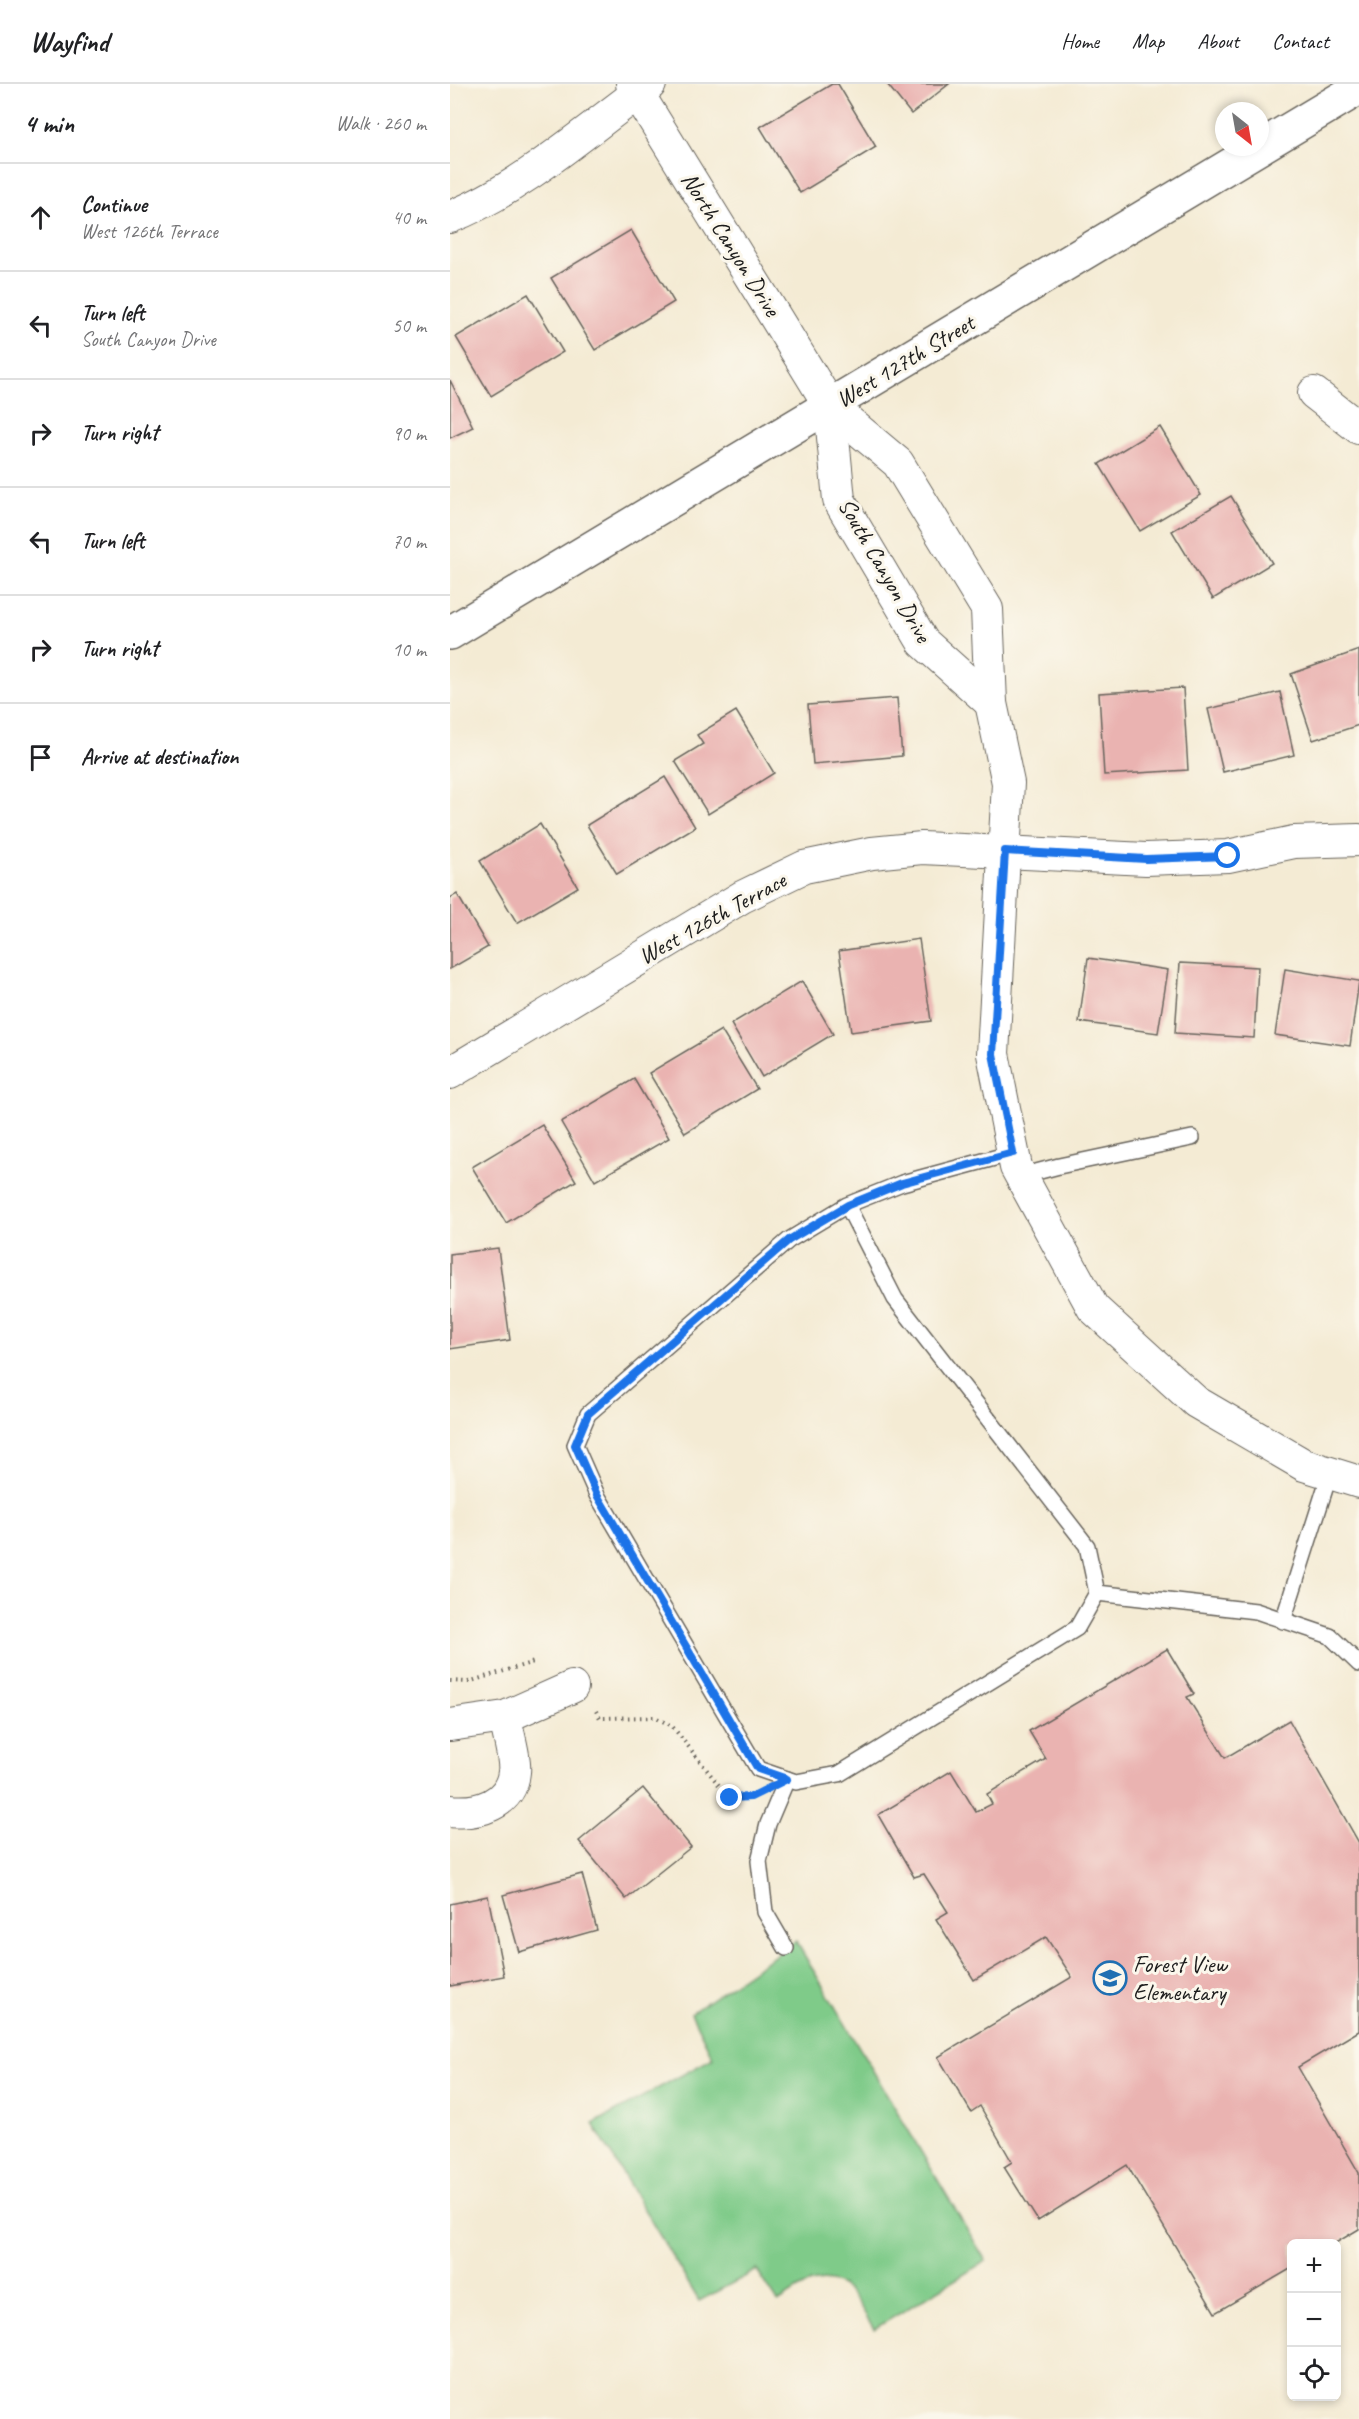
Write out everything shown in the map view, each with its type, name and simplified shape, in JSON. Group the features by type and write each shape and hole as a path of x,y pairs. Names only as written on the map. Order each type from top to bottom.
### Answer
{"street":[{"path":"450,217 517,182 640,87"},
{"name":"North Canyon Drive","path":"640,87 830,406"},
{"name":"West 127th Street","path":"450,633 1359,88"},
{"path":"1314,393 1359,428"},
{"path":"830,406 898,463 987,609 991,703 1008,783 993,1054 1017,1165 1093,1308 1196,1402 1304,1465 1344,1477"},
{"name":"South Canyon Drive","path":"830,406 839,500 923,642 991,703"},
{"name":"West 126th Terrace","path":"450,1073 742,897 804,867 872,853 921,848 1146,859 1228,856 1294,842 1359,840"},
{"path":"450,1725 505,1717 572,1688"},
{"path":"450,1811 467,1813 487,1808 507,1792 514,1772 505,1717"}],"lane":[{"path":"848,1205 895,1299 1087,1546 1097,1593 1077,1628 839,1774 796,1782 758,1769 597,1495 575,1445 588,1414 789,1240 848,1205 902,1183 1017,1165 1059,1166 1192,1138"},
{"path":"1283,1621 1344,1477"},
{"path":"1097,1593 1256,1611 1330,1636 1359,1664"},
{"path":"786,1948 765,1912 759,1861 768,1824 787,1779"}],"path":[{"path":"450,1682 468,1682 536,1661"},
{"path":"595,1709 600,1718 655,1717 672,1726 730,1798 751,1797 787,1779"}],"green space":[{"path":"796,1941 986,2261 874,2329 857,2301 843,2287 823,2281 811,2283 778,2302 757,2270 699,2301 593,2124 713,2058 691,2013"}],"building":[{"path":"832,84 838,84 876,147 800,193 760,127"},
{"path":"887,84 949,84 911,114"},
{"path":"631,230 674,302 595,350 551,278"},
{"path":"528,294 563,352 491,396 456,337"},
{"path":"450,380 473,427 450,438"},
{"path":"1160,427 1201,495 1140,531 1099,464"},
{"path":"1231,496 1272,563 1213,599 1172,531"},
{"path":"1359,650 1359,725 1313,740 1291,674"},
{"path":"1183,688 1188,770 1104,775 1099,693"},
{"path":"1280,692 1294,755 1223,772 1208,709"},
{"path":"897,698 902,756 813,764 808,705"},
{"path":"736,711 774,773 708,814 675,761 703,744 697,735"},
{"path":"665,777 695,827 617,874 587,825"},
{"path":"540,824 578,887 517,923 480,861"},
{"path":"457,894 488,947 450,969 450,898"},
{"path":"919,939 931,1021 851,1032 839,951"},
{"path":"1088,958 1168,970 1158,1033 1079,1022"},
{"path":"1180,963 1258,967 1254,1038 1175,1033"},
{"path":"1285,969 1359,981 1350,1046 1275,1035"},
{"path":"802,981 833,1034 762,1077 731,1024"},
{"path":"721,1030 757,1089 685,1133 649,1073"},
{"path":"634,1079 669,1138 595,1181 561,1122"},
{"path":"542,1125 576,1181 506,1223 472,1167"},
{"path":"498,1248 510,1340 450,1349 450,1254"},
{"name":"Forest View Elementary","path":"1167,1649 1194,1694 1187,1697 1225,1758 1289,1720 1359,1843 1359,2031 1298,2067 1359,2173 1359,2229 1341,2240 1287,2239 1287,2271 1215,2313 1127,2165 1038,2221 1004,2167 1012,2162 980,2106 971,2112 938,2057 1072,1977 1046,1937 974,1980 936,1919 948,1912 924,1874 914,1877 878,1815 951,1771 976,1812 992,1804 987,1794 1046,1759 1029,1731"},
{"path":"643,1788 691,1847 626,1899 579,1841"},
{"path":"582,1874 597,1930 519,1952 503,1895"},
{"path":"488,1896 504,1976 450,1986 450,1904"}],"place":[{"name":"Forest View Elementary","path":"1110,1978"}],"route":[{"path":"730,1798 751,1797 787,1779 758,1769 597,1495 575,1445 588,1414 789,1240 848,1205 902,1183 1013,1153 993,1054 1005,851 1146,859 1228,856"}]}
